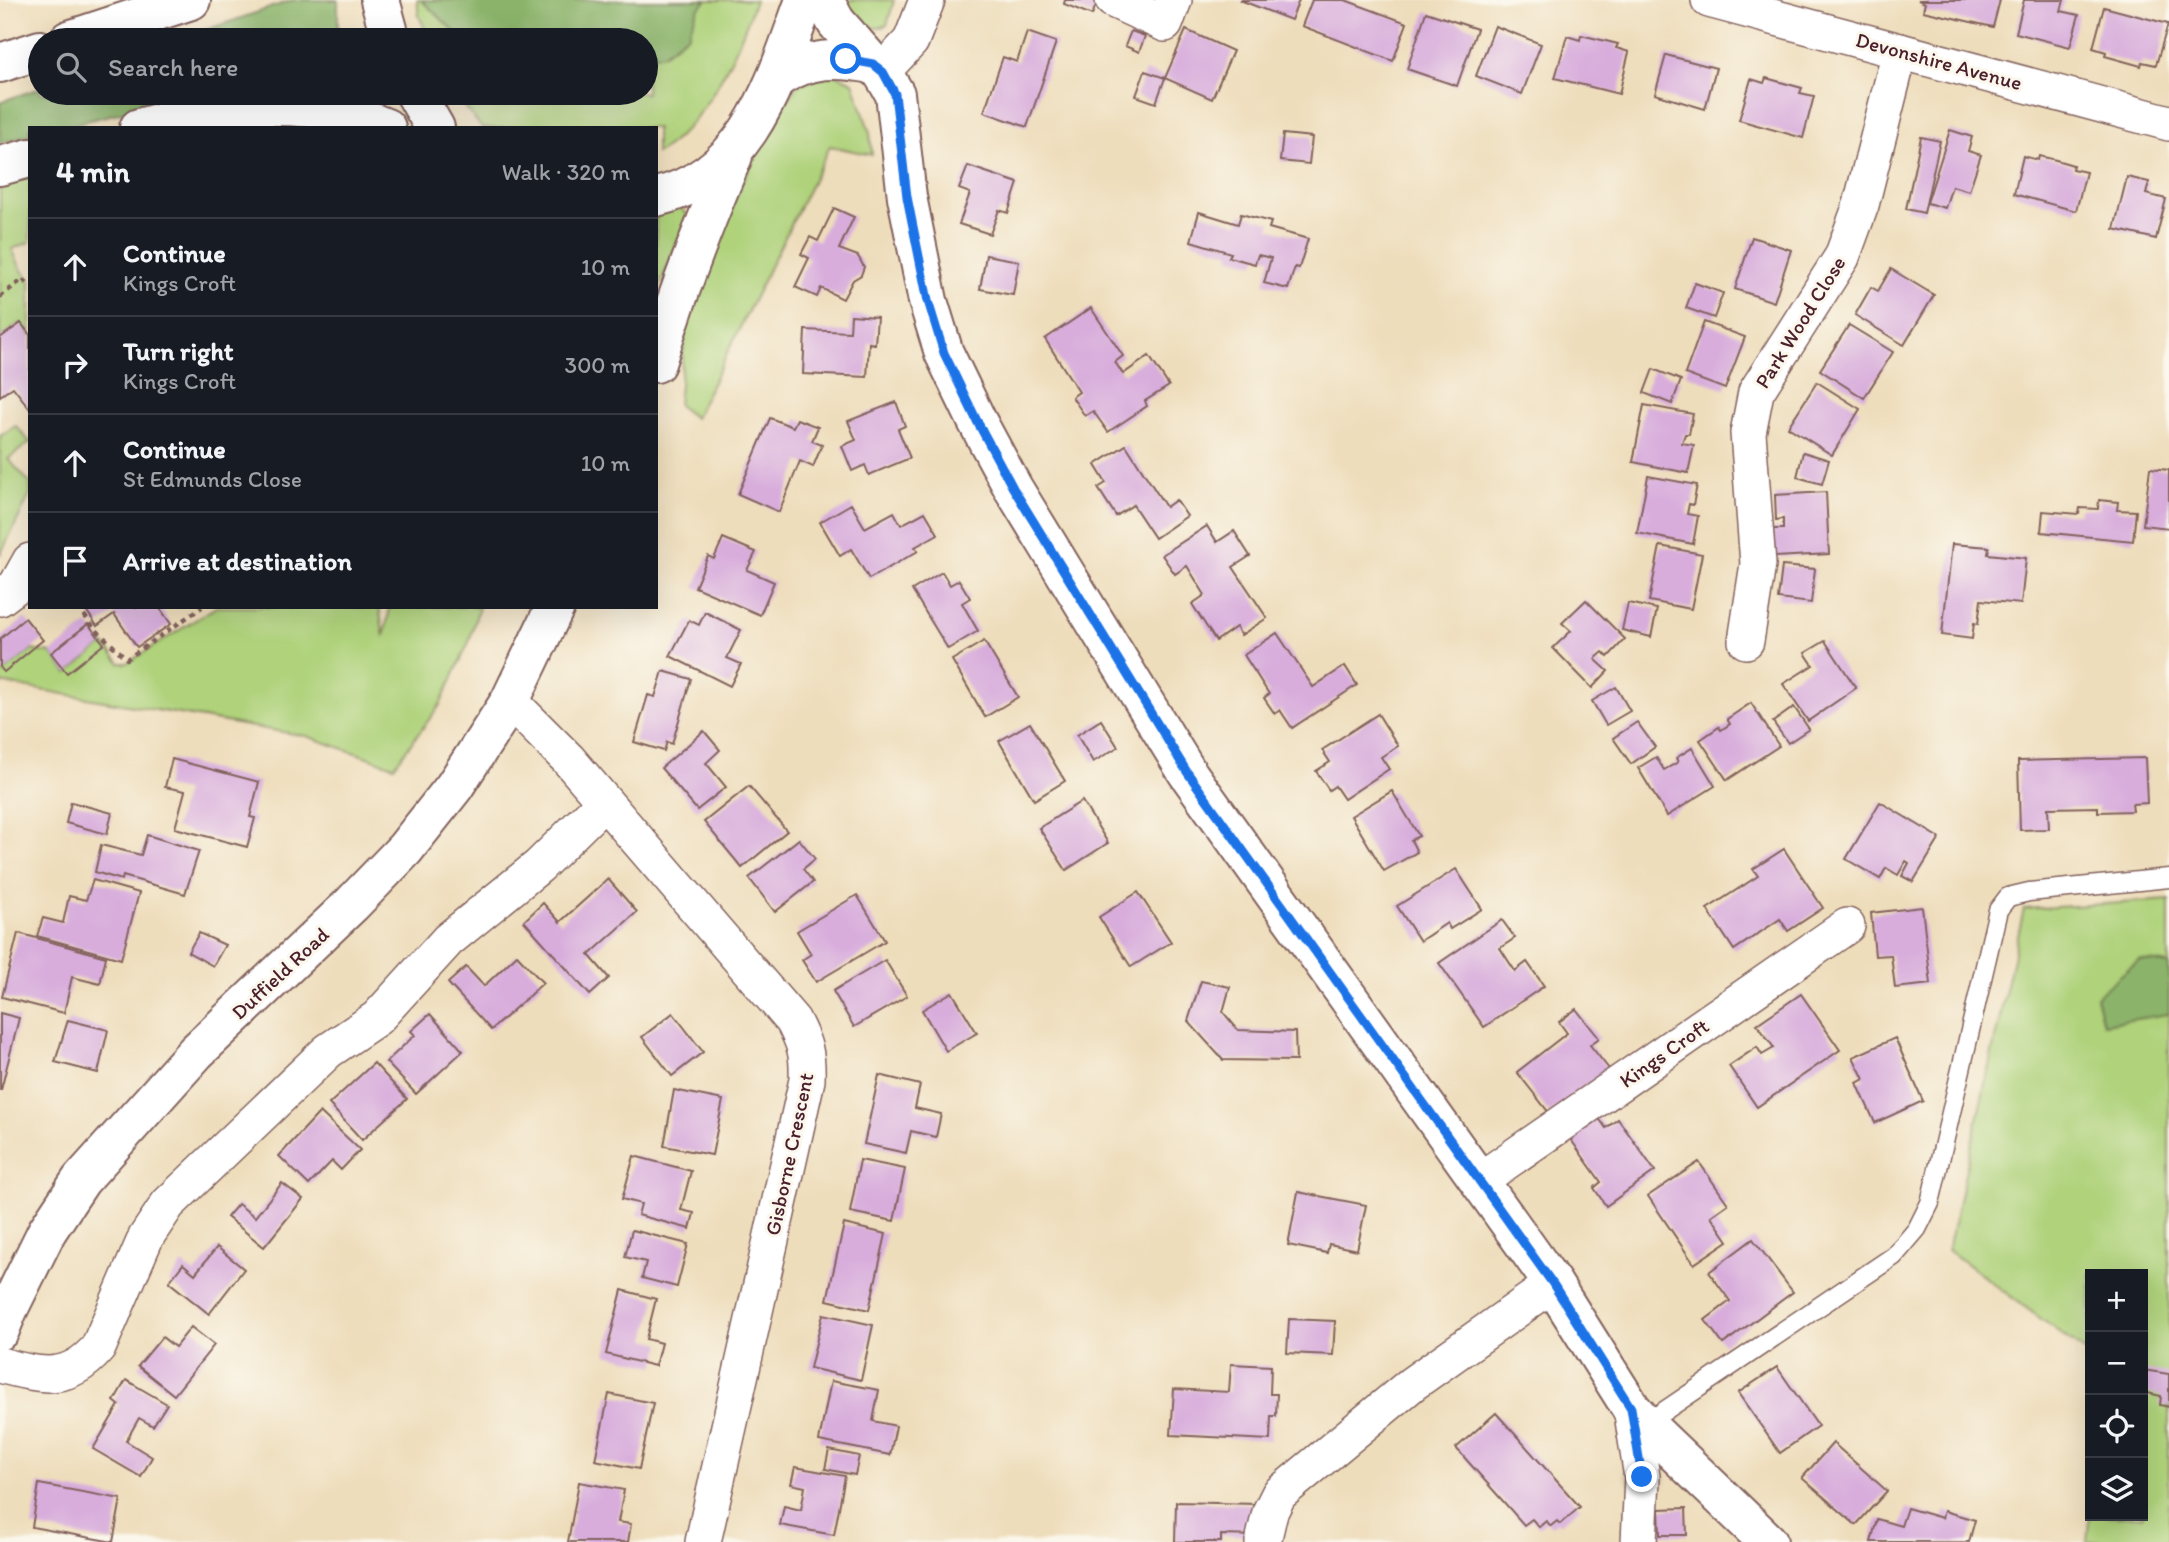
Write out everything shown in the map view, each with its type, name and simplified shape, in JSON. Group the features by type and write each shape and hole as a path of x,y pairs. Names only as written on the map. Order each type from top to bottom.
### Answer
{"main road":[{"path":"106,28 191,0"},
{"path":"380,0 388,28"},
{"path":"658,356 696,245 736,151 777,78 805,0"},
{"path":"824,0 836,22 878,68 895,94 907,197 928,301 944,353 1013,488 1187,772 1553,1284 1638,1416 1768,1542"},
{"path":"0,63 28,54"},
{"path":"777,78 807,62 824,60 846,59 878,68"},
{"path":"147,126 215,110 258,105"},
{"path":"295,105 333,110 382,126"},
{"path":"422,105 434,126"},
{"path":"658,196 683,190 706,176 736,151"},
{"path":"0,166 28,159"},
{"name":"Duffield Road","path":"0,1330 47,1231 81,1180 196,1052 352,904 405,849 454,787 510,701 554,609"}],"street":[{"path":"878,68 911,41 927,0"},
{"path":"1113,0 1165,24 1174,0"},
{"name":"Devonshire Avenue","path":"1709,0 2169,123"},
{"name":"Park Wood Close","path":"1746,641 1758,564 1748,433 1756,392 1842,257 1861,205 1900,51"},
{"path":"0,598 16,586 28,565"},
{"name":"Gisborne Crescent","path":"510,701 568,759 793,1021 805,1043 808,1057 807,1080 703,1542"},
{"path":"0,1364 40,1374 56,1375 86,1362 98,1348 146,1237 168,1204 328,1051 377,1018 448,940 539,866 604,802"},
{"name":"Kings Croft","path":"1480,1180 1847,926"},
{"path":"1263,1542 1270,1512 1279,1494 1412,1384 1553,1284"},
{"path":"1638,1416 1642,1477 1639,1542"}],"lane":[{"path":"1638,1416 1894,1256 1917,1229 1930,1203 1998,910 2008,897 2029,892 2169,878"}],"path":[{"path":"0,297 23,279 28,285"},
{"path":"80,609 93,627 127,659 199,609"}],"green space":[{"path":"293,0 338,0 338,28 212,28"},
{"path":"417,0 421,0 451,28 424,28 419,16"},
{"path":"421,0 707,0 698,9 688,35 662,55 658,55 658,28 451,28"},
{"path":"707,0 755,0 729,64 704,107 673,141 658,152 658,126 480,126 464,105 658,105 658,55 662,55 688,35 698,9"},
{"path":"844,0 894,0 887,25 878,28 862,26"},
{"path":"835,74 853,82 870,133 872,155 830,146 695,418 678,405 686,323 742,182 776,118 798,84"},
{"path":"28,92 28,105 151,105 66,126 28,126 28,136 0,143 0,102"},
{"path":"28,175 28,243 12,249 28,278 28,333 20,323 0,338 0,182"},
{"path":"678,206 688,215 658,290 658,215"},
{"path":"16,426 28,440 28,444 8,459 28,481 28,499 0,555 0,436"},
{"path":"213,609 379,609 384,637 390,609 478,609 469,642 440,705 394,766 306,736 0,683 0,675 31,650 51,653 67,673 104,644 120,663 127,663"},
{"path":"2169,900 2169,1542 2087,1542 2089,1521 2148,1521 2148,1269 2085,1269 2085,1351 1948,1250 2024,909"},
{"path":"2139,960 2169,964 2169,1014 2103,1024 2096,996"}],"building":[{"path":"1065,0 1098,0 1092,15 1064,4"},
{"path":"1240,0 1299,0 1291,20"},
{"path":"1312,0 1345,0 1407,23 1393,61 1302,26"},
{"path":"1918,0 2000,0 1993,27 1923,11 1925,3"},
{"path":"2024,0 2064,0 2061,11 2079,15 2070,47 2016,33"},
{"path":"2104,7 2168,24 2156,65 2142,62 2141,66 2105,56 2106,52 2093,48"},
{"path":"1426,12 1477,29 1457,86 1407,69"},
{"path":"1495,26 1541,44 1522,94 1476,76"},
{"path":"1186,30 1233,51 1212,99 1165,78"},
{"path":"1131,31 1145,36 1139,52 1125,46"},
{"path":"1027,32 1056,42 1027,127 984,112 1003,57 1017,62"},
{"path":"1581,35 1618,44 1616,48 1629,52 1619,94 1555,78 1567,36 1580,40"},
{"path":"1666,55 1716,68 1705,109 1655,94"},
{"path":"1145,71 1165,78 1156,103 1136,96"},
{"path":"1766,78 1802,88 1800,93 1814,96 1803,138 1739,120 1751,79 1764,83"},
{"path":"1950,130 1972,137 1968,151 1981,155 1969,191 1952,186 1945,208 1927,203"},
{"path":"1283,134 1312,137 1309,164 1280,161"},
{"path":"1921,137 1940,141 1924,213 1906,209"},
{"path":"2023,156 2038,160 2039,156 2056,160 2073,165 2072,169 2086,172 2076,211 2014,194"},
{"path":"968,166 1018,183 1008,213 999,210 990,234 959,224 970,193 959,189"},
{"path":"2127,177 2149,182 2146,194 2166,199 2156,239 2114,229"},
{"path":"834,208 854,217 839,249 858,256 864,267 843,299 821,288 817,297 795,287 809,258 801,254 810,237 818,241"},
{"path":"1199,212 1238,224 1241,214 1271,222 1269,228 1308,239 1299,268 1295,267 1288,289 1264,283 1271,258 1258,255 1255,264 1229,257 1231,253 1191,241"},
{"path":"1752,237 1791,250 1774,302 1735,289"},
{"path":"986,255 1019,261 1013,295 980,289"},
{"path":"1891,269 1934,295 1904,345 1855,315 1871,287 1878,291"},
{"path":"1695,283 1723,293 1714,318 1686,308"},
{"path":"1091,308 1123,356 1115,362 1123,374 1149,356 1169,386 1145,401 1147,406 1108,432 1093,411 1085,416 1072,397 1079,392 1045,339"},
{"path":"851,315 877,317 875,344 869,343 867,377 803,374 805,330 850,332"},
{"path":"1704,322 1745,337 1725,389 1685,374"},
{"path":"21,323 28,332 28,406 13,387 0,396 0,338"},
{"path":"1849,325 1893,352 1864,398 1820,370"},
{"path":"1653,369 1681,380 1672,404 1644,393"},
{"path":"1817,382 1860,409 1832,455 1788,427"},
{"path":"896,402 905,426 898,429 910,458 869,475 865,465 852,471 842,446 856,440 848,421"},
{"path":"1644,405 1693,414 1689,434 1685,434 1682,443 1694,445 1688,473 1633,462"},
{"path":"770,418 793,427 797,419 818,427 812,441 822,445 813,467 800,461 779,512 738,494"},
{"path":"1126,445 1166,507 1176,500 1187,516 1155,538 1133,505 1116,516 1098,488 1106,483 1095,465"},
{"path":"1803,452 1829,460 1822,484 1797,477"},
{"path":"2150,468 2169,470 2169,528 2143,525"},
{"path":"1648,476 1697,485 1693,505 1689,504 1687,514 1698,516 1693,544 1637,533"},
{"path":"1826,492 1829,554 1775,557 1773,529 1783,529 1783,519 1776,520 1775,495"},
{"path":"2099,500 2118,502 2117,510 2136,511 2133,541 2041,532 2043,511 2079,514 2080,508 2098,509"},
{"path":"851,504 865,528 894,512 901,525 925,512 938,534 915,547 918,551 869,579 851,549 840,556 820,522"},
{"path":"1207,526 1217,542 1234,531 1250,556 1233,567 1267,618 1241,635 1236,627 1216,641 1192,604 1205,595 1187,566 1175,574 1162,555"},
{"path":"723,538 756,552 747,570 774,582 760,615 695,587 708,556 714,559"},
{"path":"1952,544 1989,547 1988,554 2026,558 2021,604 1981,600 1978,624 1974,623 1972,639 1942,635"},
{"path":"1660,546 1702,554 1691,609 1649,601"},
{"path":"1782,566 1815,569 1811,603 1778,599"},
{"path":"942,572 950,585 959,580 970,598 962,603 978,631 948,649 912,590"},
{"path":"1586,600 1625,639 1608,657 1603,652 1595,659 1608,671 1592,688 1553,648 1571,631 1562,623"},
{"path":"1628,603 1657,609 1651,637 1622,630"},
{"path":"85,609 160,609 171,624 137,647 114,614 97,626"},
{"path":"705,612 741,630 727,658 741,664 730,686 670,656 689,620 699,625"},
{"path":"25,618 43,640 4,672 0,667 0,639"},
{"path":"88,624 104,644 67,673 51,653"},
{"path":"1277,633 1313,687 1345,666 1357,685 1292,728 1280,710 1275,714 1264,698 1269,694 1244,655"},
{"path":"984,641 1018,697 985,717 952,660"},
{"path":"1825,641 1856,688 1808,721 1783,684 1813,665 1805,653"},
{"path":"663,671 691,679 672,744 667,742 664,751 634,742 648,695 655,697"},
{"path":"1616,687 1630,711 1606,725 1592,701"},
{"path":"1751,703 1779,746 1727,780 1700,740 1719,727 1721,730 1730,724 1727,719"},
{"path":"1794,707 1809,729 1788,743 1773,722"},
{"path":"1378,714 1398,746 1381,757 1389,769 1344,799 1335,786 1329,790 1316,771 1330,762 1322,750"},
{"path":"1101,720 1118,747 1093,762 1077,735"},
{"path":"1637,722 1655,747 1631,764 1613,738"},
{"path":"1030,723 1065,781 1034,800 999,741"},
{"path":"704,731 720,750 706,763 726,787 697,810 661,768"},
{"path":"1692,748 1715,786 1667,816 1638,768 1656,757 1664,770 1678,762 1676,758"},
{"path":"2145,758 2147,803 2132,804 2133,811 2098,812 2098,807 2048,808 2049,829 2020,830 2018,761"},
{"path":"172,759 259,782 250,817 255,818 247,847 175,828 185,791 165,787"},
{"path":"749,786 787,831 742,868 704,822"},
{"path":"1392,791 1419,836 1411,840 1417,852 1384,871 1351,816"},
{"path":"1082,801 1108,843 1066,870 1039,828"},
{"path":"71,802 112,813 107,834 66,823"},
{"path":"1880,802 1940,838 1913,882 1902,876 1909,863 1906,861 1898,875 1886,868 1880,879 1846,859"},
{"path":"147,835 199,851 185,894 123,876 122,880 95,872 101,845 141,855"},
{"path":"799,839 815,859 803,869 813,882 775,912 749,878"},
{"path":"1784,849 1823,908 1788,931 1780,919 1734,950 1707,909 1758,876 1753,869"},
{"path":"1456,869 1482,909 1450,929 1447,923 1420,941 1397,906"},
{"path":"608,879 637,912 589,955 609,978 590,995 524,921 543,903 560,922"},
{"path":"93,880 139,893 121,959 37,936 43,918 63,923 69,896 86,900"},
{"path":"1138,892 1171,942 1131,967 1099,917"},
{"path":"857,895 885,941 816,982 802,960 811,954 797,931"},
{"path":"1922,907 1931,984 1895,988 1891,955 1875,956 1871,913"},
{"path":"1502,920 1515,938 1500,948 1515,971 1527,962 1544,986 1484,1027 1439,963"},
{"path":"18,933 106,957 100,984 72,977 64,1013 2,997"},
{"path":"199,933 225,945 213,966 188,952"},
{"path":"517,955 543,983 491,1030 448,983 466,967 484,986"},
{"path":"885,960 907,996 854,1027 833,991"},
{"path":"1201,981 1230,987 1223,1012 1238,1030 1295,1032 1296,1061 1223,1060 1188,1021"},
{"path":"952,992 977,1033 946,1051 922,1010"},
{"path":"1801,994 1840,1050 1757,1107 1729,1066 1757,1047 1762,1055 1774,1048 1757,1024"},
{"path":"1576,1009 1599,1038 1590,1045 1609,1069 1550,1114 1517,1072 1567,1033 1559,1022"},
{"path":"0,1013 19,1018 1,1090 0,1090"},
{"path":"673,1013 703,1052 672,1076 642,1037"},
{"path":"430,1014 463,1051 416,1094 386,1062 415,1035 411,1031"},
{"path":"68,1020 108,1030 98,1073 55,1062"},
{"path":"1895,1038 1923,1101 1875,1123 1857,1083 1864,1079 1853,1057"},
{"path":"374,1063 407,1099 362,1140 329,1104"},
{"path":"879,1075 920,1085 915,1108 941,1114 936,1137 911,1131 906,1153 864,1144"},
{"path":"674,1090 723,1100 712,1155 664,1146"},
{"path":"320,1112 360,1150 341,1170 332,1161 309,1185 279,1156"},
{"path":"1598,1117 1606,1128 1618,1119 1655,1171 1606,1206 1594,1188 1601,1182 1569,1137"},
{"path":"634,1156 691,1171 681,1210 694,1213 690,1229 638,1215 641,1204 622,1199"},
{"path":"860,1160 905,1169 894,1221 850,1212"},
{"path":"1699,1162 1728,1204 1711,1216 1728,1241 1694,1264 1648,1196"},
{"path":"282,1183 303,1199 264,1247 227,1217 238,1204 255,1217"},
{"path":"1298,1192 1366,1205 1357,1250 1329,1244 1327,1253 1288,1245"},
{"path":"844,1224 886,1234 869,1310 827,1300"},
{"path":"632,1230 688,1244 677,1287 642,1278 646,1262 625,1257"},
{"path":"1753,1239 1793,1292 1723,1344 1705,1320 1730,1301 1709,1272"},
{"path":"217,1247 244,1269 209,1314 169,1282 183,1264 195,1274"},
{"path":"622,1290 656,1299 646,1339 661,1343 655,1366 606,1354"},
{"path":"823,1314 873,1325 861,1380 810,1368"},
{"path":"1289,1319 1335,1321 1333,1355 1287,1353"},
{"path":"191,1327 214,1345 174,1395 138,1366 162,1337 175,1347"},
{"path":"1231,1364 1271,1366 1270,1394 1277,1394 1276,1416 1271,1416 1270,1440 1171,1435 1174,1389 1229,1392"},
{"path":"1777,1367 1818,1426 1780,1453 1738,1393"},
{"path":"2148,1371 2169,1374 2169,1407 2160,1405 2161,1396 2148,1393"},
{"path":"126,1380 167,1404 153,1426 139,1418 126,1441 152,1457 141,1477 93,1449 119,1405 114,1401"},
{"path":"831,1381 879,1390 873,1421 896,1426 890,1455 819,1441"},
{"path":"609,1394 653,1403 639,1469 595,1460"},
{"path":"1496,1413 1580,1507 1560,1524 1557,1521 1551,1526 1546,1521 1539,1527 1532,1519 1524,1525 1456,1448"},
{"path":"1833,1443 1887,1491 1856,1525 1802,1478"},
{"path":"829,1450 859,1456 855,1475 825,1469"},
{"path":"795,1467 845,1476 834,1535 780,1525 784,1506 801,1510 805,1487 791,1484"},
{"path":"579,1482 624,1490 618,1522 631,1524 628,1542 568,1542"},
{"path":"39,1484 121,1499 113,1542 32,1527"},
{"path":"1176,1502 1257,1504 1257,1536 1221,1535 1221,1542 1175,1542"},
{"path":"1686,1508 1687,1535 1660,1535 1659,1509"},
{"path":"1907,1508 1942,1518 1944,1511 1975,1520 1969,1542 1871,1542 1877,1519 1901,1526"}],"route":[{"path":"846,59 873,64 883,72 895,94 907,197 928,301 944,353 1013,488 1187,772 1553,1284 1631,1408 1642,1477"}]}
